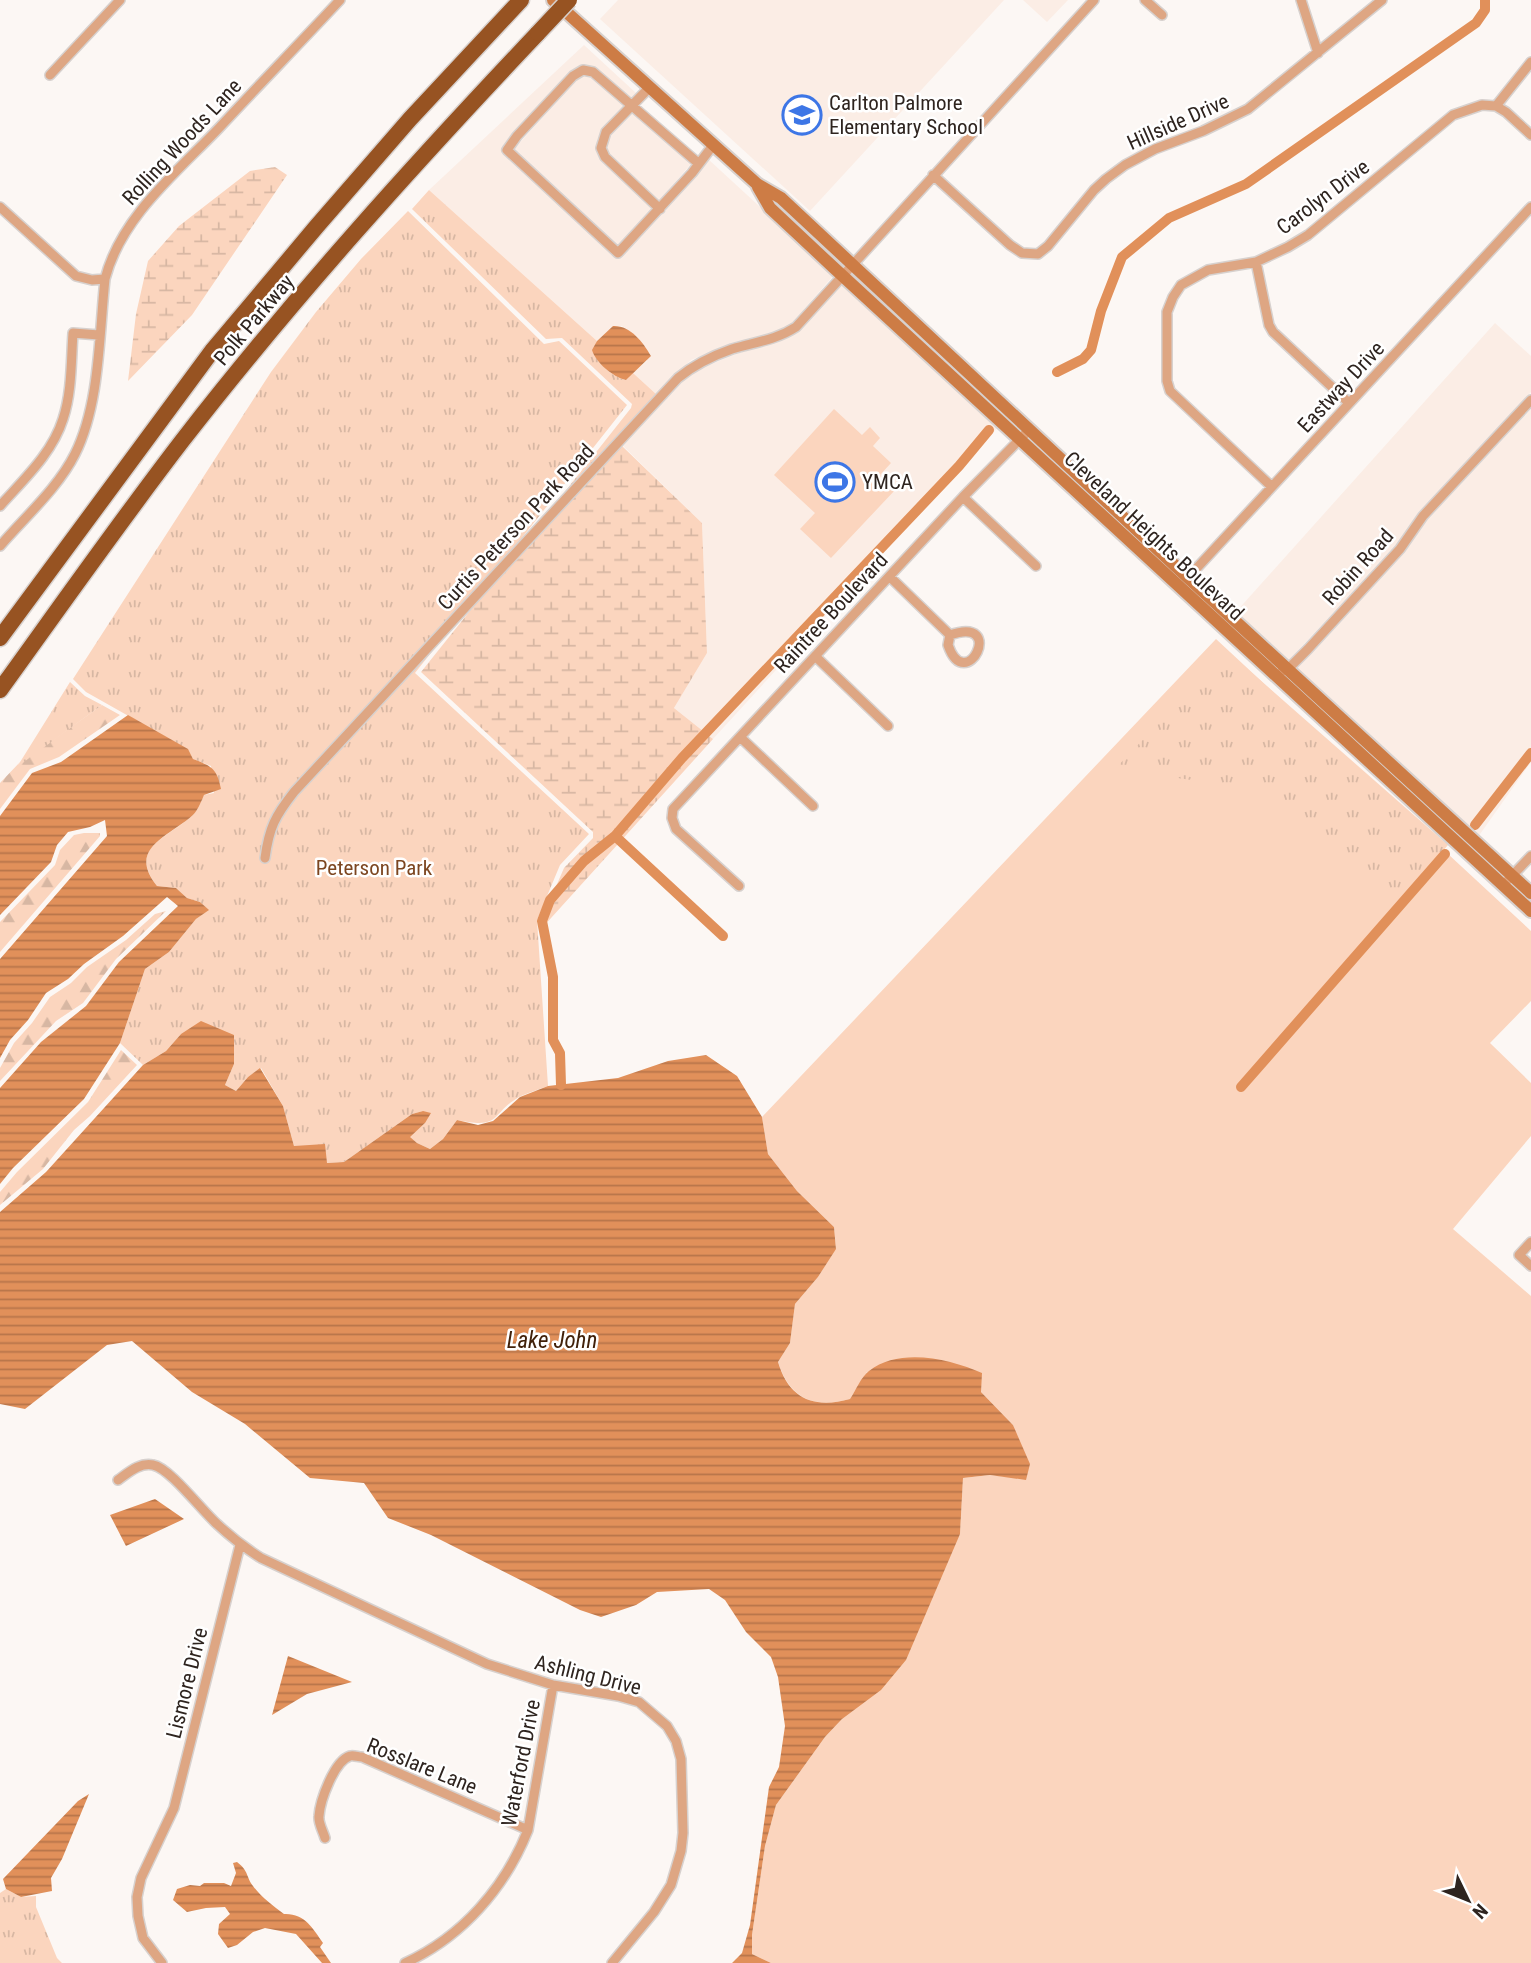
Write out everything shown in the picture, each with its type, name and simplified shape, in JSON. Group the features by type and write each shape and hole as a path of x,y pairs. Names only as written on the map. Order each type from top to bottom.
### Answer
{"highway":[{"name":"Polk Parkway","path":"0,690 182,442 266,337 449,126 569,0"},
{"name":"Polk Parkway","path":"0,638 212,351 410,119 517,5"}],"street":[{"path":"50,75 120,0"},
{"name":"Rolling Woods Lane","path":"0,545 54,484 75,454 91,405 105,279 110,263 133,220 340,0"},
{"name":"Cleveland Heights Boulevard","path":"553,0 757,184 781,198 852,264 1167,576 1275,674 1404,784"},
{"name":"Curtis Peterson Park Road","path":"265,858 269,831 277,813 294,792 678,378 694,365 709,358 785,334 796,327 1094,0"},
{"path":"1145,0 1162,15"},
{"path":"1301,0 1318,54"},
{"name":"Hillside Drive","path":"933,175 1010,245 1022,253 1038,254 1106,179 1125,165 1156,149 1235,117 1260,101 1382,0"},
{"path":"1531,62 1496,106 1531,135"},
{"path":"698,163 593,72 583,70 573,76 517,135 507,150 618,253 660,209 714,144"},
{"path":"649,88 606,132 602,141 602,153 660,209"},
{"name":"Carolyn Drive","path":"1272,487 1175,397 1167,381 1167,312 1173,297 1181,285 1208,270 1256,262 1307,235 1453,115 1482,105 1496,106"},
{"name":"Cleveland Heights Boulevard","path":"757,184 771,208 842,275 1288,668 1404,784 1508,880 1531,911"},
{"path":"0,207 76,276 92,280 105,279"},
{"name":"Eastway Drive","path":"1167,576 1195,570 1531,207"},
{"path":"1256,262 1269,325 1273,332 1349,403"},
{"path":"0,506 47,452 56,436 67,401 73,333 99,335"},
{"name":"Robin Road","path":"1275,674 1288,668 1400,549 1423,516 1531,400"},
{"name":"Raintree Boulevard","path":"739,886 674,827 673,809 1025,434"},
{"path":"963,498 1036,566"},
{"path":"890,577 950,635"},
{"path":"815,656 888,726"},
{"path":"740,737 813,806"},
{"path":"1508,880 1531,856"},
{"name":"Cleveland Heights Boulevard","path":"1508,880 1531,893"},
{"path":"1531,1242 1519,1255 1531,1266"},
{"path":"118,1480 136,1467 151,1464 163,1469 240,1545"},
{"name":"Ashling Drive","path":"240,1545 261,1558 487,1664 553,1685 639,1702 667,1726 676,1741 681,1759 683,1833 671,1885 654,1912 612,1963"},
{"name":"Lismore Drive","path":"162,1963 143,1938 137,1896 141,1878 174,1808 240,1545"},
{"name":"Waterford Drive","path":"405,1963 442,1944 467,1922 510,1868 528,1830 553,1685"},
{"name":"Rosslare Lane","path":"325,1838 318,1819 322,1800 335,1770 350,1756 362,1757 528,1830"}],"shaded area":[{"name":"Carlton Palmore Elementary School","path":"618,0 1004,0 810,211 600,19"},
{"path":"1023,0 1068,0 1047,22"},
{"path":"584,45 636,93 631,99 596,68 580,65 569,72 513,132 502,147 503,153 615,256 622,256 696,177 708,159 834,275 792,323 775,333 731,344 691,360 656,394 633,373 647,361 646,348 636,336 622,326 613,326 597,341 429,190"},
{"path":"584,75 591,77 624,106 602,129 597,140 598,156 652,208 618,246 514,149 576,80"},
{"path":"633,113 691,164 659,201 607,151 611,135"},
{"path":"843,282 999,426 713,739 674,708 707,653 702,523 623,446 682,382 697,370 736,354 788,338 799,331"},
{"path":"1495,323 1531,356 1531,392 1419,512 1396,546 1288,661 1235,613"},
{"path":"1531,409 1531,762 1478,837 1296,669 1404,553 1427,520"}],"green space":[{"path":"275,167 287,175 192,315 128,381 136,314 148,261 179,226 250,171"},
{"path":"429,190 597,341 593,350 606,369 626,380 633,373 656,394 563,494 632,404 562,338 546,339 412,209"},
{"name":"Peterson Park","path":"408,211 544,344 559,341 627,405 415,673 589,834 560,865 537,920 548,1086 521,1096 489,1121 472,1123 457,1120 443,1139 430,1149 409,1137 425,1123 423,1111 412,1114 344,1162 326,1163 294,1146 283,1106 261,1068 248,1077 236,1091 225,1085 234,1064 181,1034 166,1051 143,1065 120,1043 145,969 169,952 196,919 208,910 176,888 157,886 146,862 154,845 193,815 204,795 214,793 211,766 193,759 187,749 86,692 73,679 271,372 316,312 361,259"},
{"name":"YMCA","path":"834,409 862,435 870,427 880,438 873,446 891,463 880,475 896,489 831,558 800,529 815,513 774,475"},
{"path":"622,446 702,523 707,653 674,708 713,739 542,928 541,921 564,868 593,838 593,832 421,672 473,607"},
{"path":"1216,639 1531,931 1531,1001 1490,1043 1531,1083 1531,1136 1453,1229 1531,1296 1531,1963 771,1963 752,1954 752,1935 765,1846 776,1805 825,1737 842,1719 960,1534 963,1478 990,1475 1026,1479 1013,1425 981,1392 867,1372 850,1399 825,1403 805,1398 789,1385 778,1362 790,1343 795,1304 818,1277 836,1248 834,1227 797,1191 768,1154 762,1117"},
{"path":"1227,651 1448,845 1397,904 1268,791 1115,769"},
{"path":"70,682 85,696 102,705 17,767"},
{"path":"102,705 120,715 59,757 30,769 0,809 0,783 21,761 18,765"},
{"path":"100,833 100,836 0,952 0,922 55,865 60,850 74,835"},
{"path":"166,911 116,959 83,1003 56,1021 0,1081 0,1068 14,1043 50,997 126,940 155,914"},
{"path":"121,1050 137,1065 74,1130 43,1169 0,1205 0,1192 88,1102"},
{"path":"6,1889 21,1897 36,1896 36,1907 57,1958 62,1963 0,1963 0,1893"}],"water":[{"path":"613,326 630,331 651,356 626,380 606,369 592,350 597,341"},
{"path":"128,715 188,749 193,759 209,766 217,776 221,789 204,795 193,815 154,845 146,862 157,886 176,888 187,898 200,902 209,910 196,919 169,952 145,969 120,1043 84,1099 0,1184 0,1088 41,1042 86,1006 119,962 178,906 167,897 123,936 46,993 28,1020 10,1040 0,1058 0,959 107,836 105,820 68,832 57,845 51,862 0,915 0,816 32,773 61,762"},
{"name":"Lake John","path":"201,1021 234,1035 234,1064 225,1085 236,1091 260,1068 283,1106 294,1146 325,1144 327,1163 344,1162 412,1114 423,1111 431,1113 410,1137 430,1149 443,1139 457,1120 478,1125 493,1121 520,1097 548,1086 618,1078 668,1061 706,1055 737,1076 762,1117 768,1154 797,1191 834,1227 836,1249 818,1277 795,1304 790,1343 778,1362 789,1385 796,1393 814,1401 825,1403 850,1399 869,1371 895,1359 910,1357 955,1363 982,1373 981,1392 1013,1425 1030,1464 1026,1480 990,1475 963,1478 960,1534 906,1660 881,1690 842,1719 825,1737 776,1805 765,1846 752,1935 752,1954 771,1963 732,1963 742,1953 750,1925 769,1787 779,1767 785,1726 778,1677 771,1657 746,1632 725,1600 709,1589 657,1592 636,1605 601,1617 580,1610 431,1535 388,1518 364,1483 310,1478 245,1424 192,1392 132,1341 107,1345 25,1409 0,1404 0,1212 46,1172 143,1065 166,1051 181,1034"},
{"path":"155,1499 184,1519 126,1546 110,1515"},
{"path":"288,1656 352,1682 307,1694 272,1715"},
{"path":"89,1794 62,1859 51,1878 52,1891 21,1897 6,1889 3,1879 78,1801"},
{"path":"237,1862 267,1901 284,1914 297,1916 312,1927 323,1943 320,1947 331,1963 322,1963 296,1934 265,1928 253,1932 237,1945 228,1948 218,1934 219,1924 230,1914 225,1907 187,1912 173,1900 177,1889 190,1885 224,1883 231,1886 236,1873 233,1863"}],"waterway":[{"path":"1057,372 1083,359 1091,350 1101,311 1122,257 1169,218 1246,184 1476,23 1485,10 1485,0"},
{"path":"561,1085 560,1053 553,1040 553,977 542,921 550,900 584,861 615,836 682,758 959,466 989,430"},
{"path":"1475,825 1531,753"},
{"path":"615,836 723,936"},
{"path":"1241,1087 1445,854"}],"place":[{"name":"Carlton Palmore Elementary School","path":"802,115"},
{"name":"YMCA","path":"835,482"}]}
